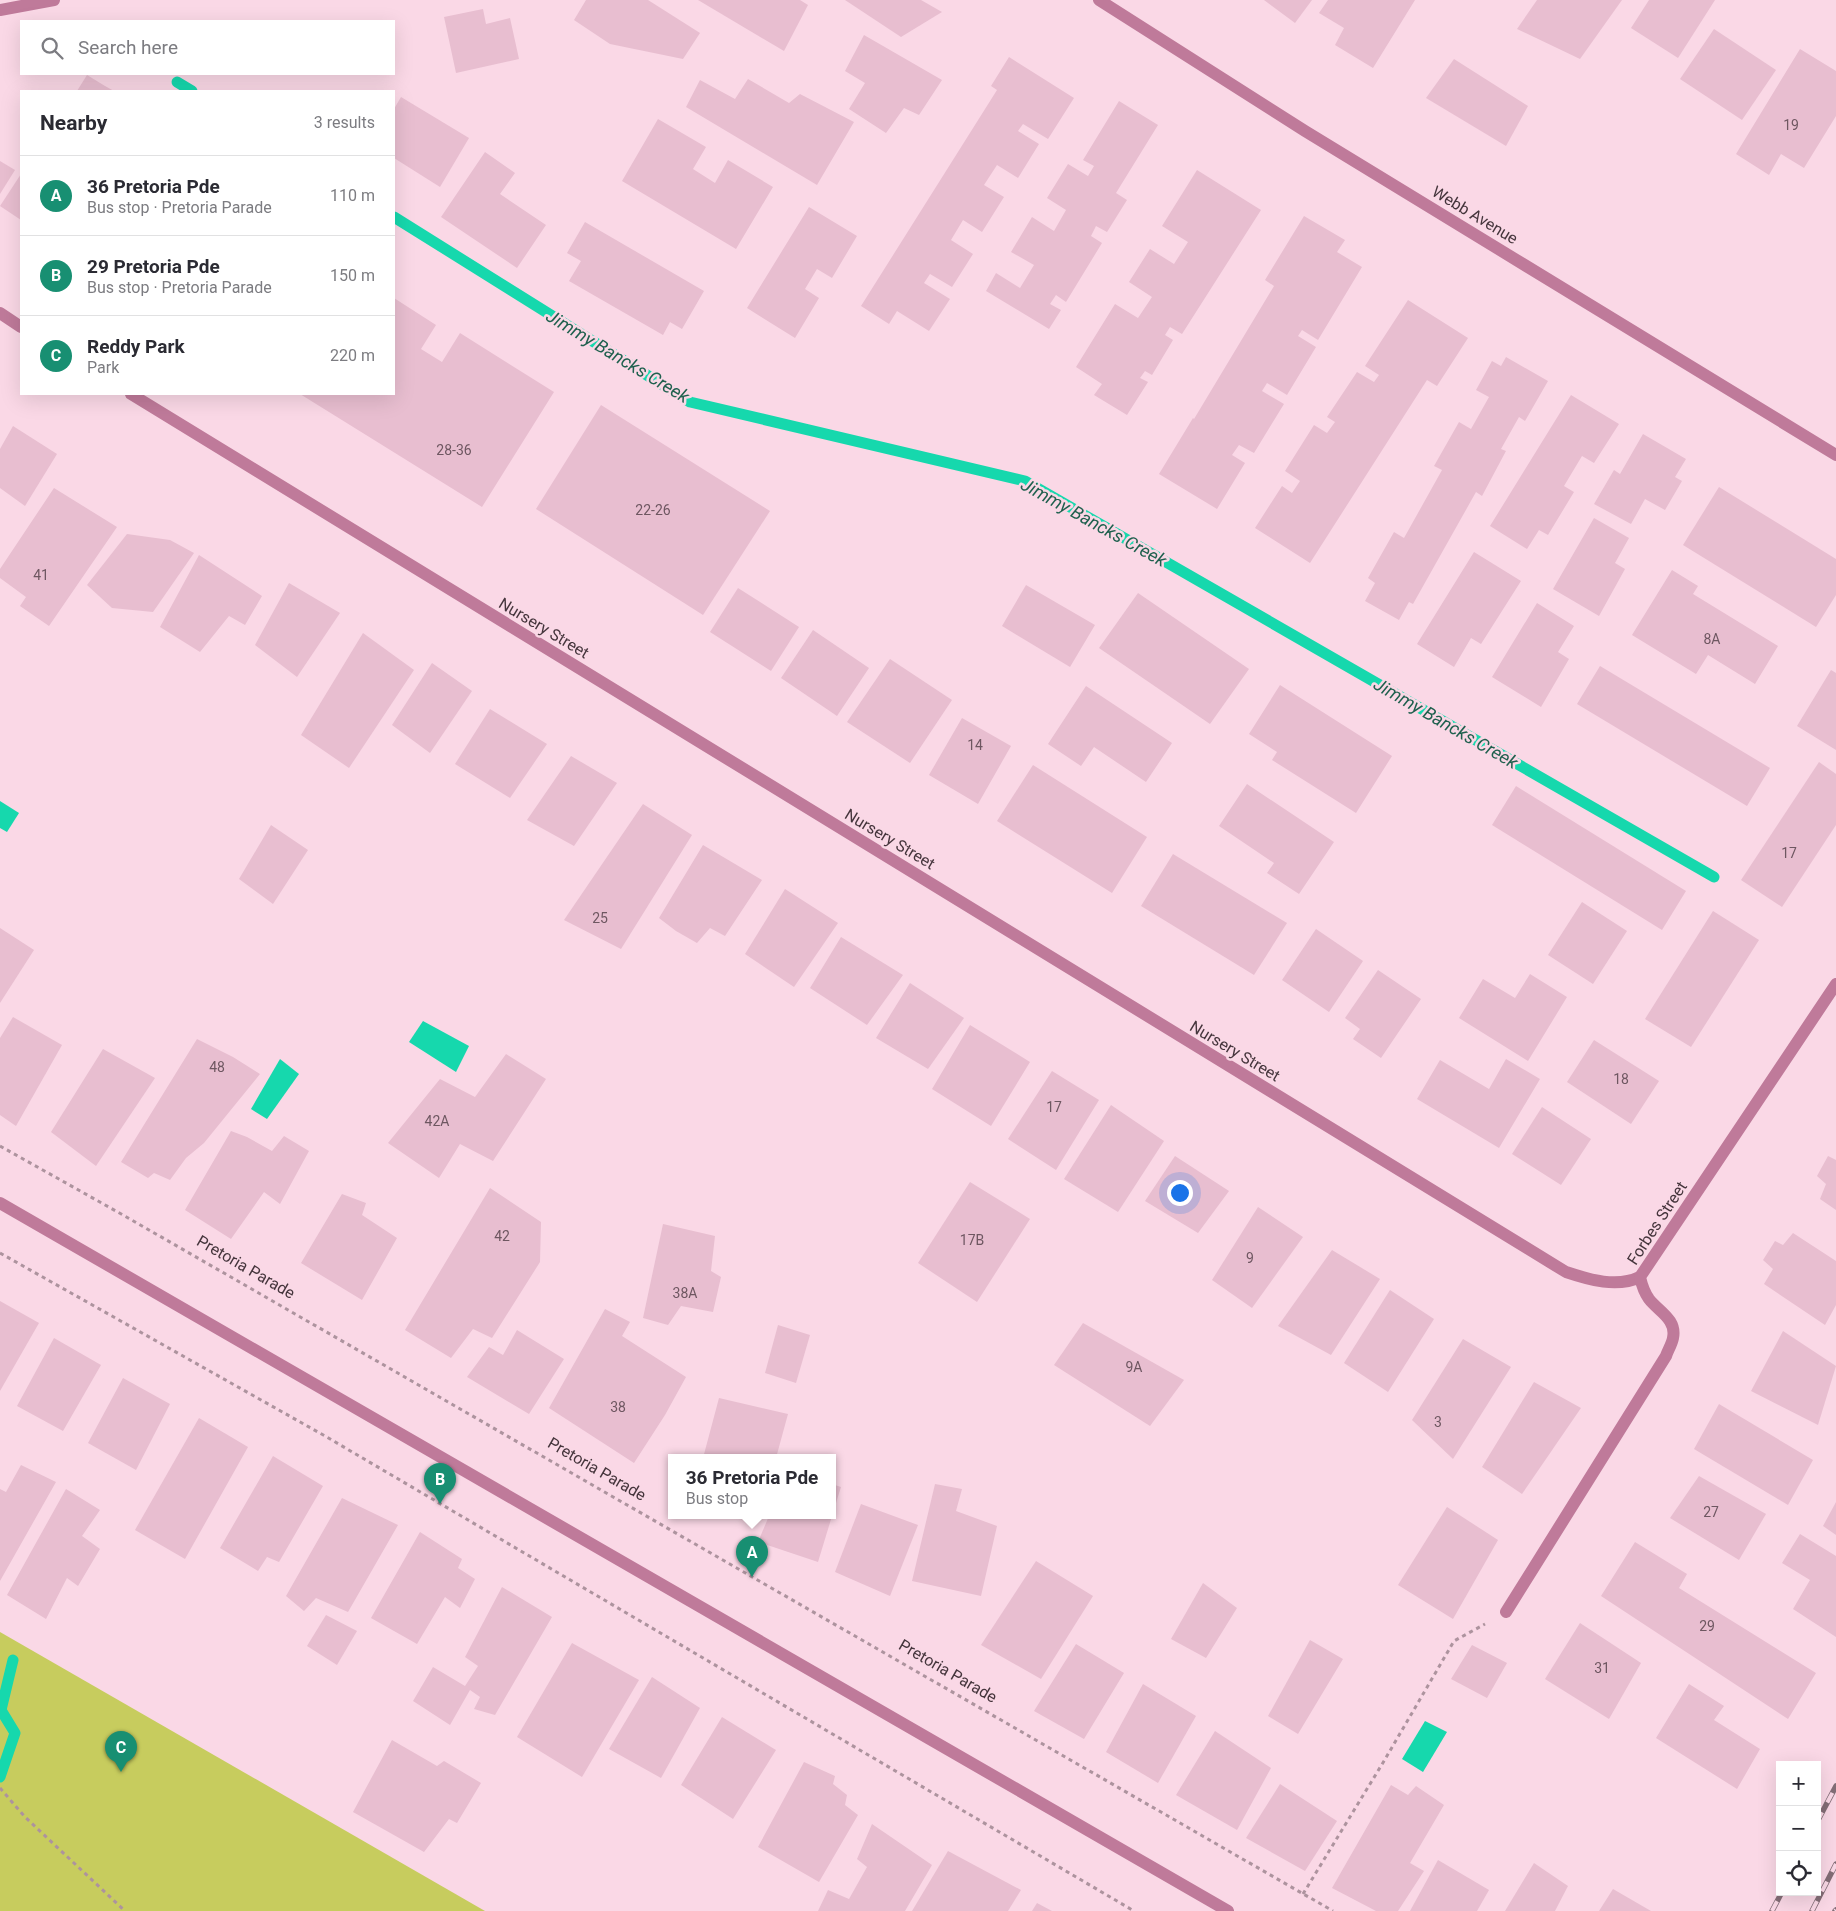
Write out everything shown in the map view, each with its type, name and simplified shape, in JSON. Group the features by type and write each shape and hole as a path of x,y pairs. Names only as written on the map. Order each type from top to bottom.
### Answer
{"street":[{"path":"0,10 54,0"},
{"name":"Webb Avenue","path":"1099,0 1305,131 1836,455"},
{"path":"0,314 20,325"},
{"name":"Nursery Street","path":"133,395 1566,1272 1586,1279 1609,1282 1630,1282 1640,1277"},
{"name":"Forbes Street","path":"1506,1612 1666,1356 1674,1336 1672,1323 1648,1299 1642,1288 1640,1277 1836,984"},
{"path":"0,1203 1228,1911"}],"path":[{"name":"Pretoria Parade","path":"0,1146 132,1220 1333,1911"},
{"path":"0,1252 325,1436 1134,1911"},
{"path":"1303,1894 1384,1762 1454,1641 1506,1612"},
{"path":"0,1788 32,1824 125,1911"}],"shaded area":[{"path":"0,801 19,813 7,832 0,828"},
{"path":"423,1021 469,1046 456,1072 409,1042"},
{"path":"280,1059 299,1074 267,1119 251,1109"},
{"path":"0,1632 485,1911 0,1911"},
{"path":"1425,1721 1447,1732 1423,1772 1402,1759"}],"building":[{"path":"586,0 648,0 700,33 683,59 610,44 574,20"},
{"path":"698,0 800,0 808,5 784,51"},
{"path":"845,0 921,0 942,12 901,37"},
{"path":"1264,0 1312,0 1295,23"},
{"path":"1328,0 1415,0 1373,68 1335,45 1344,28 1319,13"},
{"path":"1537,0 1622,0 1580,59 1517,29"},
{"path":"1649,0 1715,0 1678,58 1631,28"},
{"path":"483,9 486,24 510,18 519,59 456,73 444,17"},
{"path":"1714,29 1776,70 1742,120 1680,79"},
{"path":"864,35 942,80 919,115 904,108 886,133 849,109 865,83 845,71"},
{"path":"1800,49 1836,71 1836,116 1804,168 1781,154 1769,175 1736,154"},
{"path":"1009,57 1074,98 1048,139 1023,124 1018,131 1039,144 1018,178 997,165 984,185 1004,197 982,232 963,220 951,240 973,254 952,287 930,274 924,283 950,299 929,331 897,311 889,324 861,306 997,90 991,86"},
{"path":"1454,59 1528,106 1506,146 1426,98"},
{"path":"87,75 112,90 78,90"},
{"path":"748,79 789,103 800,94 854,122 817,185 686,107 700,80 735,99"},
{"path":"401,97 469,138 440,187 395,159 395,107"},
{"path":"1119,101 1158,125 1116,193 1127,200 1107,232 1096,226 1091,236 1102,243 1066,302 1056,295 1050,304 1061,310 1049,329 986,291 996,273 1020,288 1034,265 1011,252 1032,217 1054,231 1066,210 1047,198 1068,164 1088,176 1094,166 1083,160"},
{"path":"658,119 706,147 693,169 715,183 728,160 773,187 736,249 622,181"},
{"path":"485,152 515,173 500,194 546,225 517,268 441,217"},
{"path":"0,161 15,170 0,194"},
{"path":"1197,170 1261,210 1182,334 1170,327 1165,335 1173,340 1152,375 1145,371 1140,378 1148,382 1127,415 1094,395 1102,384 1076,367 1115,304 1138,318 1152,297 1129,282 1150,249 1174,264 1188,242 1162,226"},
{"path":"20,176 20,219 0,206"},
{"path":"809,207 857,236 832,278 817,269 805,289 819,298 795,338 747,308"},
{"path":"1304,216 1345,240 1337,252 1362,267 1318,340 1302,330 1298,336 1316,347 1287,395 1267,383 1262,391 1284,404 1254,453 1239,445 1232,455 1245,463 1217,509 1159,474 1274,286 1265,280"},
{"path":"585,222 704,291 682,329 670,322 663,335 569,281 581,261 567,253"},
{"path":"395,299 436,325 421,349 442,362 460,333 554,392 482,507 302,395 395,395"},
{"path":"1408,300 1468,338 1437,386 1427,380 1310,563 1255,528 1282,486 1292,493 1300,481 1285,471 1314,425 1327,433 1335,422 1327,417 1357,372 1374,382 1379,375 1365,366"},
{"path":"1506,357 1548,381 1525,421 1519,417 1501,449 1506,451 1482,496 1476,492 1413,604 1409,602 1399,620 1365,601 1375,583 1368,578 1394,532 1404,538 1442,470 1434,466 1459,422 1471,429 1489,397 1476,390 1492,361 1501,366"},
{"path":"1571,395 1619,424 1594,463 1582,456 1564,486 1574,492 1548,535 1539,530 1527,549 1490,526"},
{"path":"601,405 770,511 703,615 536,509"},
{"path":"13,426 57,454 25,506 0,488 0,449"},
{"path":"1643,434 1686,459 1675,477 1682,481 1665,510 1645,499 1631,524 1594,504 1614,470 1620,474"},
{"path":"1719,487 1836,559 1836,595 1816,627 1683,545"},
{"path":"54,488 117,527 49,626 20,606 26,597 0,578 0,569"},
{"path":"1594,518 1629,538 1615,563 1625,569 1599,616 1553,589"},
{"path":"127,534 170,540 194,553 153,612 112,608 87,585"},
{"path":"1474,552 1521,581 1481,644 1471,638 1454,667 1417,644"},
{"path":"199,555 262,596 245,625 229,616 200,652 160,627"},
{"path":"1672,570 1698,586 1693,594 1778,646 1755,684 1708,655 1696,674 1632,635"},
{"path":"289,583 340,613 297,677 255,645"},
{"path":"1026,585 1095,625 1070,667 1002,626"},
{"path":"738,588 799,627 771,671 710,632"},
{"path":"1138,593 1249,669 1210,724 1099,648"},
{"path":"1537,603 1574,626 1558,652 1569,659 1541,707 1492,677"},
{"path":"813,630 869,668 837,716 781,678"},
{"path":"363,633 414,670 349,768 301,735"},
{"path":"890,659 952,700 910,763 847,722"},
{"path":"432,663 472,691 430,753 392,725"},
{"path":"1600,666 1770,768 1747,806 1577,704"},
{"path":"1831,670 1836,673 1836,750 1797,726"},
{"path":"1280,685 1392,756 1356,813 1272,760 1277,752 1249,734"},
{"path":"1086,686 1172,743 1146,782 1094,747 1081,766 1048,744"},
{"path":"490,709 547,744 510,798 455,764"},
{"path":"962,718 1011,746 978,804 929,775"},
{"path":"571,756 617,783 574,846 527,820"},
{"path":"1819,762 1836,774 1836,825 1782,907 1741,880"},
{"path":"1033,765 1147,837 1112,893 997,821"},
{"path":"1247,784 1334,842 1299,894 1267,873 1274,863 1219,826"},
{"path":"1516,786 1686,891 1662,930 1492,825"},
{"path":"643,804 692,835 621,949 564,920"},
{"path":"271,825 308,850 273,904 239,879"},
{"path":"703,845 762,880 725,936 710,928 697,943 676,931 659,918"},
{"path":"1173,854 1287,923 1254,975 1141,906"},
{"path":"785,889 838,923 794,987 745,954"},
{"path":"1582,902 1627,931 1593,984 1548,955"},
{"path":"1713,911 1759,940 1691,1047 1645,1019"},
{"path":"0,928 34,950 0,1003"},
{"path":"1316,929 1363,961 1329,1012 1282,980"},
{"path":"841,937 903,975 867,1025 810,988"},
{"path":"1378,970 1421,999 1381,1058 1353,1039 1360,1029 1345,1018"},
{"path":"1530,974 1567,997 1528,1061 1459,1018 1483,979 1515,998"},
{"path":"910,983 964,1018 928,1069 876,1038"},
{"path":"13,1017 62,1045 16,1126 0,1115 0,1038"},
{"path":"970,1025 1030,1062 991,1126 932,1089"},
{"path":"197,1039 233,1057 260,1074 204,1143 186,1158 170,1180 154,1173 148,1178 121,1162"},
{"path":"1594,1040 1659,1081 1631,1124 1567,1082"},
{"path":"103,1049 155,1078 96,1166 51,1132"},
{"path":"506,1054 546,1079 493,1161 460,1144 439,1178 388,1143 440,1079 475,1097"},
{"path":"1506,1059 1540,1079 1499,1148 1417,1099 1440,1060 1489,1089"},
{"path":"1052,1071 1099,1100 1056,1170 1008,1139"},
{"path":"1111,1105 1164,1141 1118,1212 1064,1179"},
{"path":"1542,1107 1591,1139 1561,1185 1512,1154"},
{"path":"231,1131 247,1137 272,1151 284,1136 309,1151 280,1204 264,1192 231,1239 185,1210"},
{"path":"1175,1156 1229,1191 1198,1233 1145,1201"},
{"path":"1828,1156 1836,1160 1836,1210 1820,1199 1826,1184 1817,1176"},
{"path":"970,1182 1030,1219 977,1302 918,1263"},
{"path":"490,1188 541,1222 540,1262 492,1338 473,1329 451,1358 405,1330"},
{"path":"342,1194 366,1203 362,1215 397,1238 362,1300 301,1263"},
{"path":"1258,1207 1303,1237 1252,1308 1212,1280"},
{"path":"663,1224 715,1236 711,1271 721,1277 713,1312 681,1306 668,1325 643,1318"},
{"path":"1793,1233 1836,1261 1836,1305 1825,1325 1764,1284 1773,1269 1763,1260 1775,1241 1783,1245"},
{"path":"1332,1250 1380,1279 1331,1355 1278,1326"},
{"path":"1390,1290 1434,1319 1388,1392 1344,1363"},
{"path":"0,1301 39,1323 0,1391"},
{"path":"605,1309 630,1322 622,1336 686,1377 665,1415 634,1463 549,1408"},
{"path":"1083,1323 1184,1380 1150,1426 1054,1365"},
{"path":"778,1325 810,1335 796,1383 765,1373"},
{"path":"517,1330 564,1359 529,1414 467,1377 489,1347 503,1355"},
{"path":"1783,1331 1836,1366 1818,1425 1751,1391"},
{"path":"54,1338 101,1365 63,1431 17,1406"},
{"path":"1463,1339 1511,1367 1453,1459 1412,1420"},
{"path":"123,1378 170,1404 136,1470 88,1443"},
{"path":"1534,1382 1581,1408 1522,1494 1482,1467"},
{"path":"719,1398 788,1414 777,1454 704,1454"},
{"path":"1719,1404 1813,1460 1788,1505 1694,1449"},
{"path":"199,1418 248,1447 185,1559 135,1530"},
{"path":"273,1456 323,1486 279,1562 267,1557 258,1571 220,1548"},
{"path":"21,1465 56,1482 0,1581 0,1489 6,1492"},
{"path":"1699,1476 1766,1514 1739,1560 1670,1518"},
{"path":"935,1484 962,1489 956,1511 997,1526 981,1596 912,1581"},
{"path":"836,1485 841,1487 836,1503"},
{"path":"66,1489 100,1510 82,1536 100,1549 78,1586 67,1578 46,1619 7,1595"},
{"path":"342,1498 398,1525 348,1612 316,1598 304,1611 286,1596"},
{"path":"1836,1502 1836,1535 1823,1526"},
{"path":"861,1504 918,1525 890,1596 835,1572"},
{"path":"1447,1507 1498,1540 1453,1619 1398,1585"},
{"path":"768,1519 831,1519 818,1562 758,1542"},
{"path":"420,1532 462,1559 458,1568 475,1579 460,1608 445,1597 417,1644 371,1618"},
{"path":"1800,1534 1836,1556 1836,1637 1793,1609 1810,1580 1782,1563"},
{"path":"1635,1542 1687,1574 1679,1588 1816,1673 1788,1719 1601,1596"},
{"path":"1036,1561 1093,1596 1041,1679 981,1645"},
{"path":"1203,1583 1237,1608 1206,1658 1171,1639"},
{"path":"502,1587 552,1617 495,1715 474,1709 480,1697 470,1690 450,1725 413,1701 433,1667 465,1686 478,1666 465,1657"},
{"path":"326,1615 357,1631 337,1665 307,1646"},
{"path":"1580,1623 1641,1663 1609,1719 1545,1679"},
{"path":"1310,1640 1343,1659 1298,1734 1268,1716"},
{"path":"572,1643 639,1680 582,1777 517,1737"},
{"path":"1076,1644 1124,1673 1084,1739 1034,1711"},
{"path":"1472,1645 1507,1663 1487,1698 1451,1679"},
{"path":"652,1677 700,1708 661,1778 609,1749"},
{"path":"1143,1684 1196,1716 1158,1783 1106,1752"},
{"path":"1689,1684 1724,1706 1714,1720 1760,1749 1737,1789 1656,1738"},
{"path":"722,1717 776,1750 733,1819 681,1785"},
{"path":"1215,1731 1271,1768 1237,1830 1176,1795"},
{"path":"392,1740 437,1766 444,1761 481,1783 457,1823 449,1819 424,1852 353,1812"},
{"path":"804,1762 835,1776 833,1784 847,1795 845,1805 858,1815 819,1882 758,1847"},
{"path":"1280,1784 1337,1821 1305,1871 1246,1838"},
{"path":"1391,1785 1408,1795 1416,1786 1444,1805 1410,1863 1424,1871 1398,1911 1376,1911 1332,1888"},
{"path":"872,1824 932,1865 905,1911 818,1911 828,1890 849,1899 867,1867 857,1859"},
{"path":"948,1851 1021,1890 1008,1911 912,1911"},
{"path":"1438,1860 1489,1890 1477,1911 1410,1911"},
{"path":"1534,1863 1568,1886 1555,1911 1505,1911"},
{"path":"1613,1889 1651,1911 1599,1911"},
{"path":"1037,1903 1052,1911 1032,1911"}],"waterway":[{"name":"Jimmy Bancks Creek","path":"177,82 190,90"},
{"name":"Jimmy Bancks Creek","path":"395,218 690,402 1025,481 1714,877"},
{"path":"0,1777 15,1733 1,1710 13,1660"}],"railway":[{"path":"1821,1814 1836,1786"},
{"path":"1812,1911 1836,1864"},
{"path":"1772,1911 1780,1896"}],"place":[{"name":"29 Pretoria Pde","path":"440,1504"},
{"name":"36 Pretoria Pde","path":"752,1577"},
{"name":"Reddy Park","path":"121,1772"}]}
